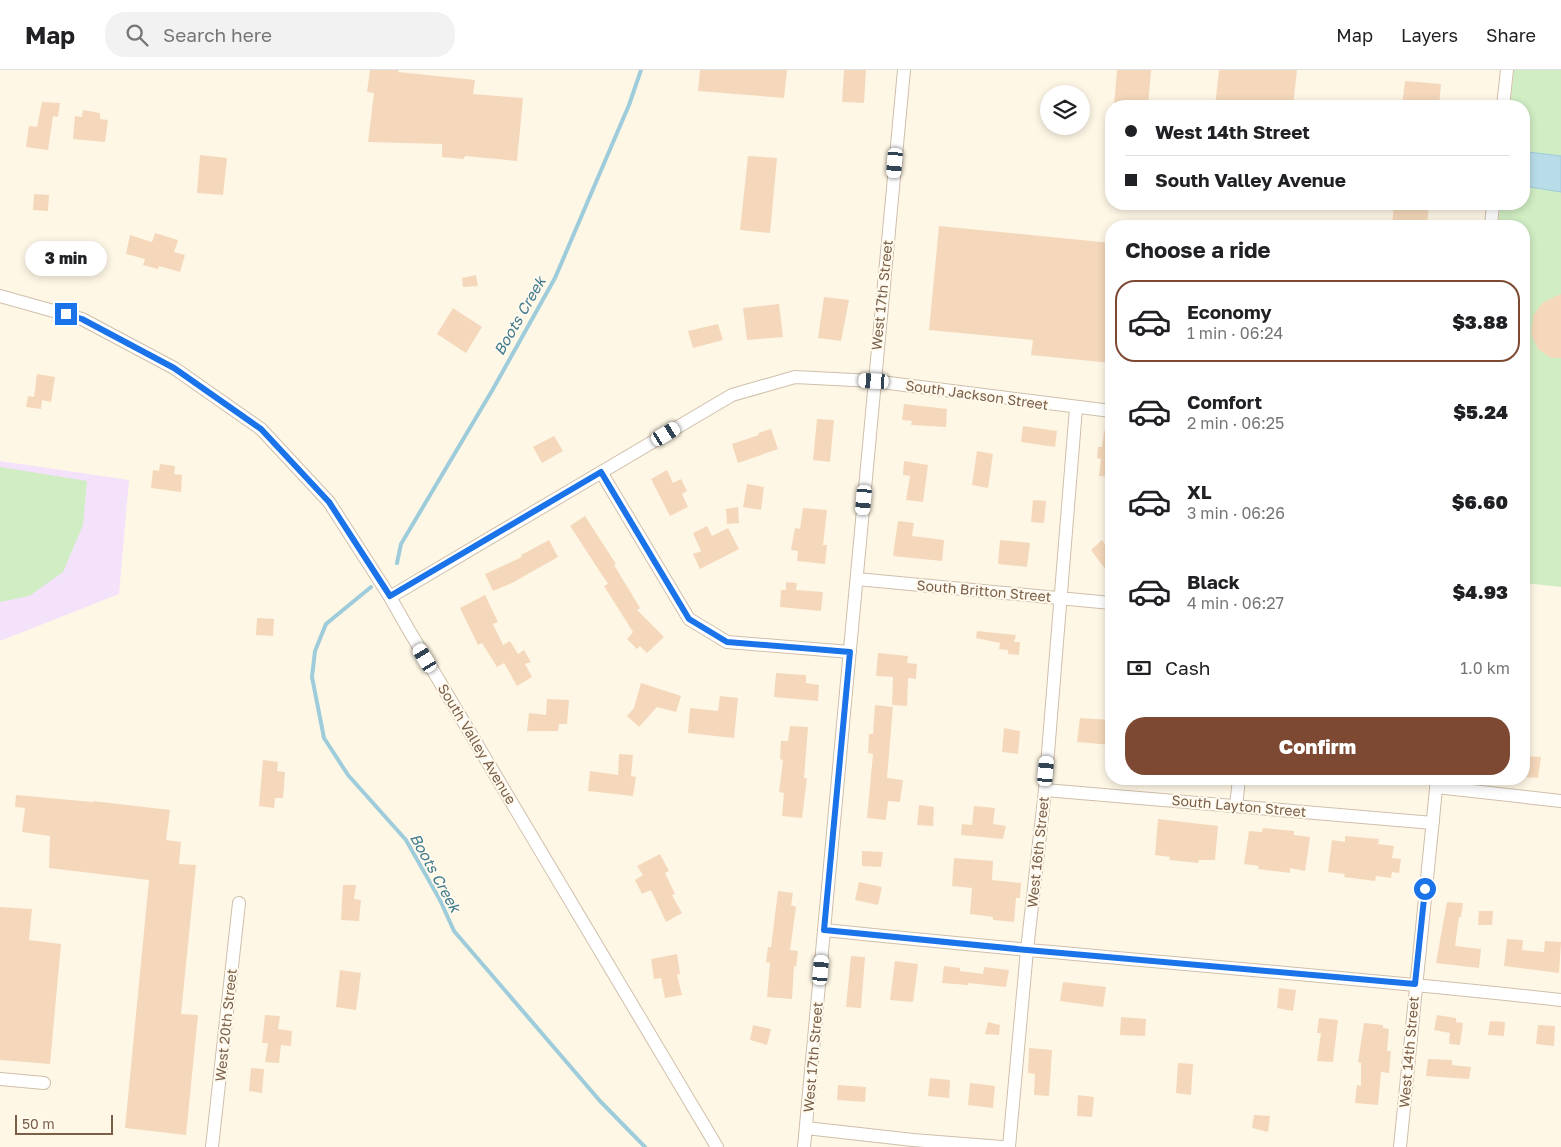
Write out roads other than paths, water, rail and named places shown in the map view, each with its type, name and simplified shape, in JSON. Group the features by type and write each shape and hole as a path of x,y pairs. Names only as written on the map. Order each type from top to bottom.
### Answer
{"street":[{"name":"West 17th Street","path":"804,1147 904,70"},
{"path":"1504,100 1507,70"},
{"name":"South Valley Avenue","path":"0,296 82,319 174,368 261,429 329,502 390,596 717,1147"},
{"name":"South Jackson Street","path":"390,596 732,395 795,377 874,381 1105,410"},
{"name":"West 16th Street","path":"1009,1147 1027,950 1045,790 1076,408"},
{"path":"601,472 689,619 727,642 850,652"},
{"name":"South Britton Street","path":"857,579 1105,602"},
{"path":"1236,806 1238,785"},
{"name":"West 14th Street","path":"1400,1147 1436,785"},
{"path":"1450,785 1561,801"},
{"name":"South Layton Street","path":"1045,790 1433,822"},
{"name":"West 20th Street","path":"212,1147 239,903"},
{"path":"824,930 1415,984 1561,1000"},
{"path":"0,1079 44,1083"},
{"path":"806,1128 913,1140 1002,1147"}],"water":[{"path":"1530,152 1561,156 1561,192 1530,187"}],"waterway":[{"name":"Boots Creek","path":"397,563 401,544 493,389 555,278 629,105 641,70"},
{"name":"Boots Creek","path":"371,587 326,624 315,651 312,677 324,738 348,775 406,840 440,900 454,931 600,1101 645,1147"}]}
